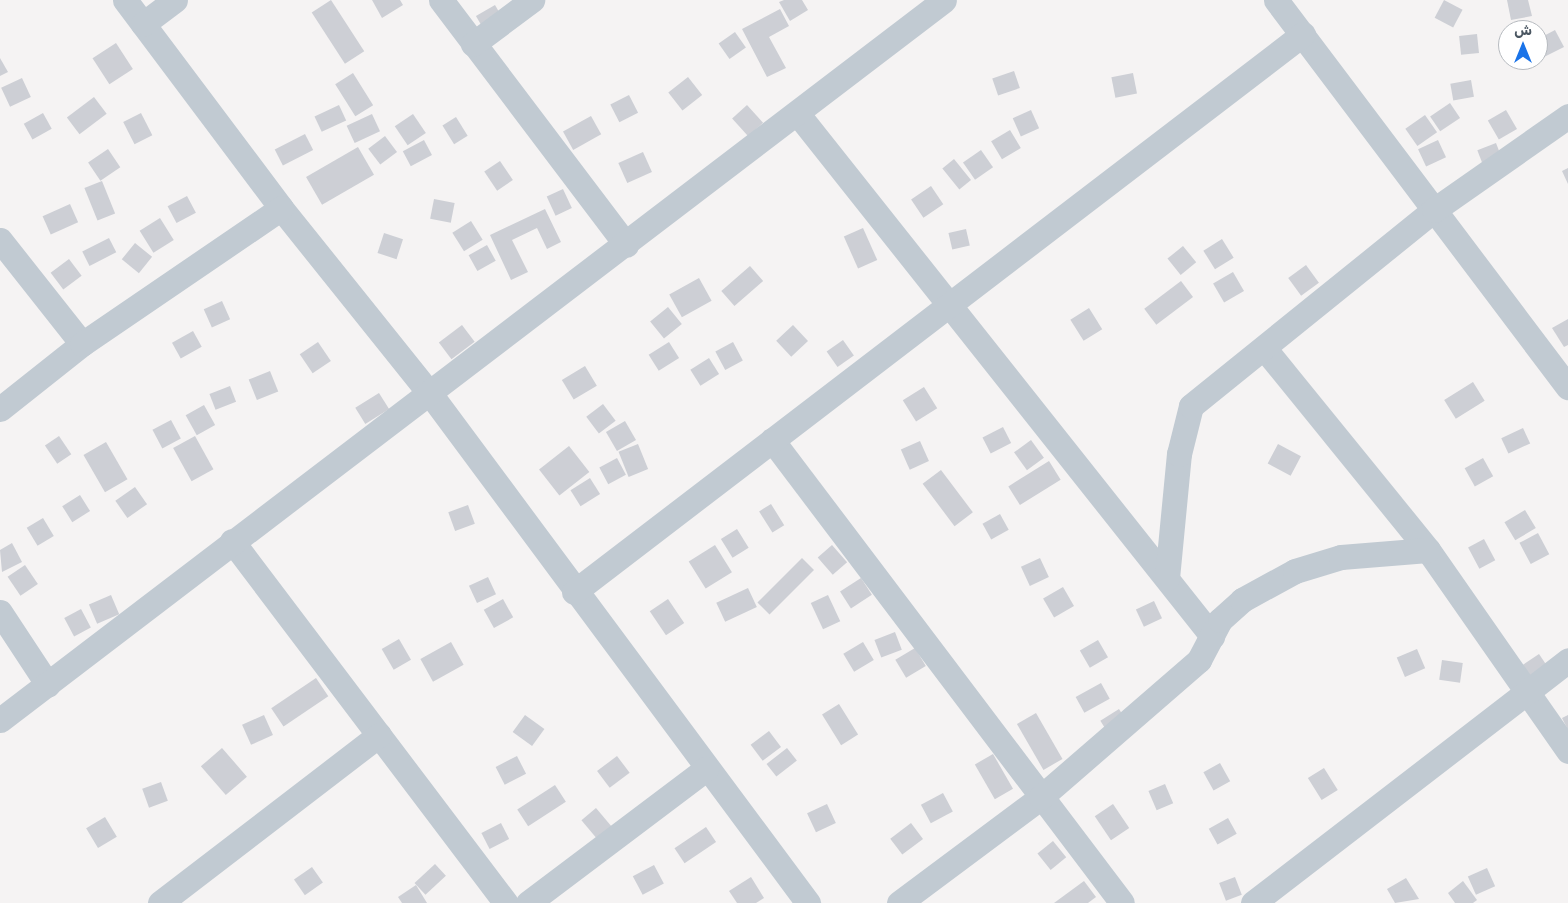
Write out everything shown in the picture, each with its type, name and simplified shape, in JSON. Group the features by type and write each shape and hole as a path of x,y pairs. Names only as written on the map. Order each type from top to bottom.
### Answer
{"street":[{"path":"125,0 281,208 431,395 574,592 808,903"},
{"path":"143,24 174,0"},
{"path":"440,0 626,245"},
{"path":"473,44 532,0"},
{"path":"0,720 48,685 232,540 431,395 944,0"},
{"path":"1276,0 1568,387"},
{"path":"574,592 1303,34"},
{"path":"797,113 1212,636"},
{"path":"1167,578 1179,454 1189,410 1434,210 1568,116"},
{"path":"0,409 82,344 281,208"},
{"path":"0,240 82,344"},
{"path":"1264,348 1428,550 1525,694 1568,751"},
{"path":"772,440 1122,903"},
{"path":"232,540 506,903"},
{"path":"899,903 1041,797 1200,660 1227,610 1295,571 1360,553 1428,550"},
{"path":"0,612 48,685"},
{"path":"1253,903 1568,660"},
{"path":"160,903 379,735"},
{"path":"528,903 706,769"}],"building":[{"path":"331,0 364,51 345,64 312,13"},
{"path":"372,0 400,0 403,5 382,18"},
{"path":"784,0 802,0 808,10 790,21 779,2"},
{"path":"1444,0 1463,10 1453,28 1435,18"},
{"path":"1507,0 1528,0 1532,16 1511,20"},
{"path":"495,5 505,22 486,33 476,16"},
{"path":"780,9 789,26 769,37 786,68 767,77 742,29"},
{"path":"1555,30 1564,47 1548,55 1548,34"},
{"path":"735,32 746,48 730,59 719,43"},
{"path":"1477,34 1479,53 1461,55 1459,36"},
{"path":"116,43 133,69 109,84 93,58"},
{"path":"0,58 8,72 0,76"},
{"path":"1014,71 1020,88 998,96 992,78"},
{"path":"353,73 373,105 355,116 335,84"},
{"path":"1133,73 1137,94 1115,98 1111,77"},
{"path":"688,77 702,95 682,111 668,92"},
{"path":"22,78 31,97 10,107 1,88"},
{"path":"1471,80 1474,97 1453,100 1450,84"},
{"path":"629,95 638,113 619,122 610,105"},
{"path":"94,97 107,114 79,134 67,117"},
{"path":"1450,103 1460,118 1440,131 1430,116"},
{"path":"339,105 346,120 322,132 315,116"},
{"path":"747,105 763,123 748,136 732,118"},
{"path":"1031,110 1039,128 1021,136 1013,118"},
{"path":"1506,110 1517,129 1499,140 1488,120"},
{"path":"43,113 52,129 32,139 24,124"},
{"path":"141,113 152,135 135,144 123,122"},
{"path":"372,114 380,131 355,143 347,126"},
{"path":"413,114 426,133 408,145 395,126"},
{"path":"1425,115 1437,132 1417,146 1405,129"},
{"path":"591,116 601,134 573,150 563,132"},
{"path":"456,117 468,136 454,144 442,125"},
{"path":"1010,130 1021,148 1002,159 991,141"},
{"path":"305,134 313,150 283,165 275,149"},
{"path":"385,136 397,152 380,165 368,149"},
{"path":"424,140 432,155 411,166 403,151"},
{"path":"1438,140 1446,157 1426,167 1418,149"},
{"path":"1496,143 1503,161 1484,168 1477,150"},
{"path":"358,147 374,175 322,205 306,177"},
{"path":"108,149 120,167 100,181 88,162"},
{"path":"981,150 993,167 975,180 963,163"},
{"path":"643,152 652,172 627,183 618,163"},
{"path":"954,159 971,180 959,189 942,168"},
{"path":"500,161 513,180 497,191 484,172"},
{"path":"1568,168 1568,184 1562,171"},
{"path":"102,181 115,213 97,221 84,188"},
{"path":"931,186 943,204 923,218 911,199"},
{"path":"563,189 572,208 556,216 547,197"},
{"path":"187,196 196,213 176,223 168,206"},
{"path":"434,199 455,203 451,223 430,219"},
{"path":"70,204 78,222 51,234 43,216"},
{"path":"545,209 561,242 547,249 537,228 512,240 528,272 511,280 490,235"},
{"path":"160,218 174,240 153,253 140,231"},
{"path":"471,221 483,240 464,251 452,233"},
{"path":"863,228 877,260 858,269 844,237"},
{"path":"966,229 970,246 952,250 948,233"},
{"path":"384,233 403,239 397,259 378,253"},
{"path":"109,238 116,252 90,266 82,252"},
{"path":"1222,239 1234,258 1215,269 1203,251"},
{"path":"135,243 152,257 139,273 122,259"},
{"path":"487,245 496,261 477,271 469,255"},
{"path":"1183,246 1196,262 1181,275 1167,259"},
{"path":"69,259 82,276 63,290 51,273"},
{"path":"1306,265 1319,283 1301,296 1288,278"},
{"path":"750,266 763,281 734,306 721,291"},
{"path":"1233,272 1244,291 1224,303 1213,284"},
{"path":"699,278 712,301 682,317 669,294"},
{"path":"1181,281 1193,297 1156,325 1144,309"},
{"path":"222,301 230,319 212,327 204,309"},
{"path":"668,307 682,324 664,339 650,321"},
{"path":"1089,308 1102,329 1084,341 1070,320"},
{"path":"1568,319 1568,345 1564,347 1552,328"},
{"path":"462,325 475,342 451,359 439,342"},
{"path":"793,325 808,341 791,357 776,341"},
{"path":"193,331 202,347 181,358 172,343"},
{"path":"843,340 854,356 838,367 827,351"},
{"path":"318,342 331,361 313,373 300,354"},
{"path":"669,342 679,358 659,371 649,355"},
{"path":"733,342 743,361 725,370 715,351"},
{"path":"709,358 719,374 700,386 690,370"},
{"path":"585,366 597,386 574,400 562,380"},
{"path":"270,371 278,391 257,400 249,380"},
{"path":"1473,382 1485,401 1456,419 1444,400"},
{"path":"230,386 236,402 216,410 209,394"},
{"path":"924,387 937,408 916,421 903,400"},
{"path":"379,393 389,409 365,424 355,408"},
{"path":"603,404 616,421 599,433 586,417"},
{"path":"204,405 215,425 197,435 186,415"},
{"path":"171,420 181,439 162,448 152,430"},
{"path":"625,421 636,440 617,451 606,432"},
{"path":"1003,427 1011,443 991,453 983,437"},
{"path":"1523,428 1530,443 1508,454 1501,438"},
{"path":"59,436 71,454 57,464 45,446"},
{"path":"195,436 213,469 192,481 173,448"},
{"path":"1031,440 1044,458 1027,470 1014,452"},
{"path":"920,441 929,461 910,470 901,450"},
{"path":"106,442 128,479 105,492 83,455"},
{"path":"638,444 648,469 629,477 619,452"},
{"path":"1278,444 1301,456 1291,476 1268,463"},
{"path":"569,446 589,472 559,495 539,469"},
{"path":"617,458 626,475 608,484 599,467"},
{"path":"1483,458 1493,476 1475,487 1465,468"},
{"path":"1049,461 1061,480 1020,505 1008,486"},
{"path":"941,470 973,512 955,526 923,484"},
{"path":"590,478 600,494 581,506 570,490"},
{"path":"135,487 147,504 127,518 115,501"},
{"path":"80,495 90,511 72,522 62,506"},
{"path":"771,504 784,525 772,533 759,511"},
{"path":"468,505 475,524 455,531 448,512"},
{"path":"1525,510 1536,528 1515,540 1504,522"},
{"path":"1000,514 1009,530 991,539 983,524"},
{"path":"43,518 54,536 38,546 27,528"},
{"path":"737,529 749,548 733,558 721,539"},
{"path":"1538,533 1549,554 1531,564 1519,543"},
{"path":"1484,539 1495,560 1479,569 1468,547"},
{"path":"12,543 22,562 2,572 0,550"},
{"path":"715,545 732,572 706,589 689,561"},
{"path":"832,545 847,562 833,575 818,557"},
{"path":"802,558 814,570 769,615 757,603"},
{"path":"1040,558 1049,577 1030,586 1021,567"},
{"path":"25,565 38,584 20,596 8,577"},
{"path":"488,577 496,594 477,603 469,586"},
{"path":"861,578 872,595 851,608 840,592"},
{"path":"1063,587 1074,606 1054,618 1043,598"},
{"path":"748,588 757,607 725,622 716,603"},
{"path":"111,595 119,614 97,624 89,604"},
{"path":"828,595 840,621 823,629 811,603"},
{"path":"503,599 513,617 494,628 484,610"},
{"path":"668,599 684,623 666,635 650,611"},
{"path":"1154,601 1162,618 1144,627 1136,609"},
{"path":"81,609 91,628 74,636 64,618"},
{"path":"895,632 902,650 881,658 874,640"},
{"path":"399,639 411,660 394,670 382,649"},
{"path":"1098,640 1108,657 1090,668 1080,650"},
{"path":"451,642 464,665 433,682 420,659"},
{"path":"863,642 874,660 854,672 843,654"},
{"path":"915,648 926,666 906,678 895,660"},
{"path":"1417,649 1425,668 1405,677 1397,658"},
{"path":"1539,654 1555,678 1537,690 1521,666"},
{"path":"1442,660 1463,663 1460,683 1439,680"},
{"path":"316,678 328,696 284,726 271,708"},
{"path":"1101,683 1110,699 1084,713 1076,697"},
{"path":"839,704 858,735 841,745 822,715"},
{"path":"1119,709 1129,725 1110,737 1100,721"},
{"path":"1036,713 1062,759 1043,770 1017,724"},
{"path":"264,715 273,735 251,745 242,725"},
{"path":"525,715 544,729 532,746 513,732"},
{"path":"1568,715 1568,730 1562,718"},
{"path":"769,731 781,747 763,761 751,745"},
{"path":"222,748 247,777 226,795 201,766"},
{"path":"787,748 797,761 776,777 767,764"},
{"path":"993,754 1013,789 995,799 975,764"},
{"path":"517,756 526,774 505,785 496,767"},
{"path":"617,756 630,773 610,788 597,771"},
{"path":"1220,763 1230,781 1214,791 1203,772"},
{"path":"1324,768 1338,790 1322,800 1308,778"},
{"path":"161,782 168,801 149,808 142,789"},
{"path":"1165,784 1173,803 1157,810 1148,791"},
{"path":"555,785 566,802 528,826 517,810"},
{"path":"943,793 953,812 931,823 921,805"},
{"path":"827,804 836,823 816,832 807,813"},
{"path":"1113,804 1129,828 1111,840 1095,816"},
{"path":"596,808 618,834 603,846 581,820"},
{"path":"105,817 117,837 98,848 86,828"},
{"path":"1228,818 1237,834 1217,844 1209,829"},
{"path":"501,823 509,839 490,849 481,833"},
{"path":"911,823 923,839 902,855 890,839"},
{"path":"706,827 716,842 685,863 674,848"},
{"path":"1053,841 1066,857 1051,870 1037,854"},
{"path":"435,864 446,876 425,895 415,883"},
{"path":"654,865 664,884 643,895 633,876"},
{"path":"312,867 323,883 305,895 294,880"},
{"path":"1487,868 1495,886 1476,895 1468,877"},
{"path":"751,877 764,898 756,903 737,903 729,891"},
{"path":"1235,877 1242,895 1226,901 1219,883"},
{"path":"1406,878 1419,899 1395,903 1387,889"},
{"path":"1084,881 1096,897 1088,903 1054,903"},
{"path":"1463,881 1477,900 1473,903 1455,903 1448,893"},
{"path":"416,885 427,903 402,903 398,897"}]}
